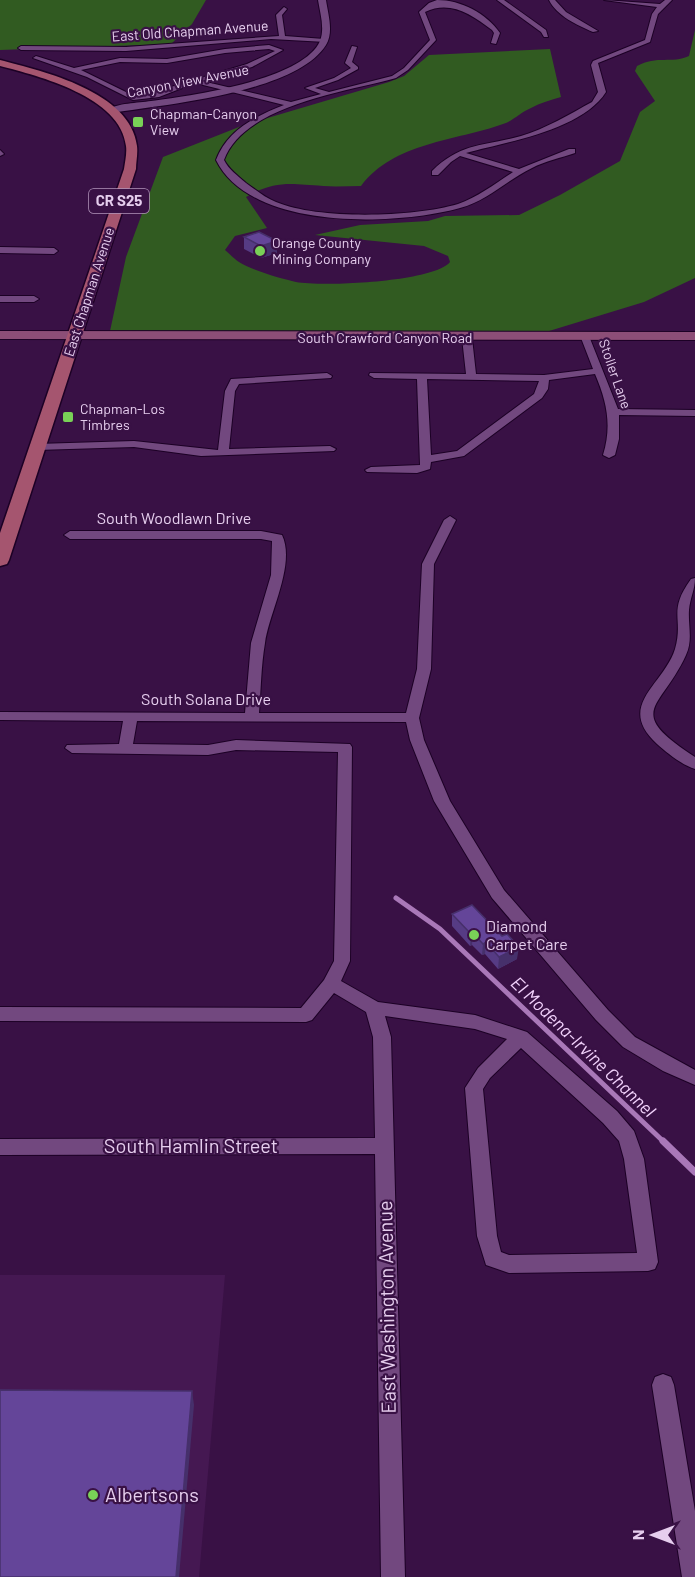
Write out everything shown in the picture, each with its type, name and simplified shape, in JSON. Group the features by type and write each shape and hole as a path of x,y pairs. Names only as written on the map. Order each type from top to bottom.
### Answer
{"main road":[{"name":"East Chapman Avenue","path":"0,63 69,84 93,96 111,110 128,132 132,144 132,162 0,560"},
{"name":"South Crawford Canyon Road","path":"0,335 467,338 695,336"}],"street":[{"path":"322,0 326,34 324,41"},
{"path":"494,43 497,33 495,29 469,9 444,0 431,4 423,12 433,40 406,69 381,82 328,94 260,117 244,128 224,149 220,156 225,170 259,197 284,208 310,214 342,217 424,213 459,206 474,200 518,171 551,156 572,151"},
{"path":"500,0 544,31 546,36"},
{"path":"552,0 555,6 595,31"},
{"path":"607,0 660,6"},
{"path":"435,173 448,159 458,153 475,147 532,135 595,103 602,92 594,66 595,62 600,58 641,46 648,41 653,16 660,6 669,0"},
{"path":"282,37 279,15 284,9"},
{"name":"East Old Chapman Avenue","path":"21,48 145,48 282,37 324,41"},
{"name":"Canyon View Avenue","path":"111,110 224,91 258,82 292,68 318,51 324,41"},
{"path":"36,58 96,78 133,98 168,93 192,82 243,68 280,50 269,47 238,50 167,61 114,60 73,70"},
{"path":"328,94 308,88 336,80 356,68 348,63 354,47"},
{"path":"238,50 271,56"},
{"path":"192,82 288,106"},
{"path":"458,153 518,171"},
{"path":"0,250 54,250"},
{"path":"0,299 34,299"},
{"path":"467,338 471,377"},
{"name":"Stoller Lane","path":"586,338 614,412 615,440 609,455"},
{"path":"374,375 544,378 598,371"},
{"path":"223,453 230,391 235,381 327,376"},
{"path":"371,470 423,469 426,467 422,376"},
{"path":"427,459 460,454 538,396 543,389 544,378"},
{"path":"614,412 695,413"},
{"path":"38,444 81,446 134,444 201,453 330,449"},
{"path":"450,520 428,564 424,669 412,718 417,740 442,801 498,894 602,1015 629,1042 669,1066 695,1078"},
{"name":"South Woodlawn Drive","path":"70,535 261,535 278,538 279,576 260,635 252,717"},
{"path":"695,582 683,600 682,646 670,671 652,696 646,711 651,726 664,743 695,764"},
{"name":"South Solana Drive","path":"0,717 412,718"},
{"path":"125,749 131,717"},
{"path":"0,1014 306,1015 331,984 342,961 345,747 236,745 208,750 72,748"},
{"path":"331,984 351,993 374,1008 476,1022 521,1037 610,1117 627,1137 634,1159 648,1262 509,1264 493,1258 487,1236 474,1088 484,1073 521,1037"},
{"name":"East Washington Avenue","path":"374,1008 382,1037 393,1577"},
{"name":"South Hamlin Street","path":"0,1147 383,1146"},
{"path":"663,1385 689,1513 694,1577"}],"shaded area":[{"path":"0,1275 225,1275 199,1577 0,1577"}],"green space":[{"path":"0,0 206,0 192,24 171,44 0,50"},
{"path":"695,30 695,278 644,302 536,335 110,331 126,257 163,157 244,125 389,82 404,76 429,55 550,49 561,97 534,106 503,124 408,152 375,171 361,186 283,184 266,188 246,197 267,228 235,236 225,250 237,261 251,268 296,282 352,283 423,274 440,269 450,262 448,256 424,246 315,235 360,225 428,221 445,216 519,215 560,195 620,161 640,112 655,101 635,71 637,66 651,61 689,56"}],"building":[{"path":"259,232 277,241 261,246 244,237"},
{"path":"472,905 502,936 507,934 519,947 499,957 486,942 483,944 473,933 471,934 452,914"},
{"name":"Albertsons","path":"0,1390 192,1391 176,1577 0,1577"}],"waterway":[{"name":"El Modena-Irvine Channel","path":"396,898 440,929 665,1143"},
{"name":"El Modena-Irvine Channel","path":"663,1141 695,1172"}],"place":[{"name":"Chapman-Canyon View","path":"138,122"},
{"name":"Orange County Mining Company","path":"260,251"},
{"name":"Chapman-Los Timbres","path":"68,417"},
{"name":"Diamond Carpet Care","path":"474,935"},
{"name":"Albertsons","path":"93,1495"}]}
